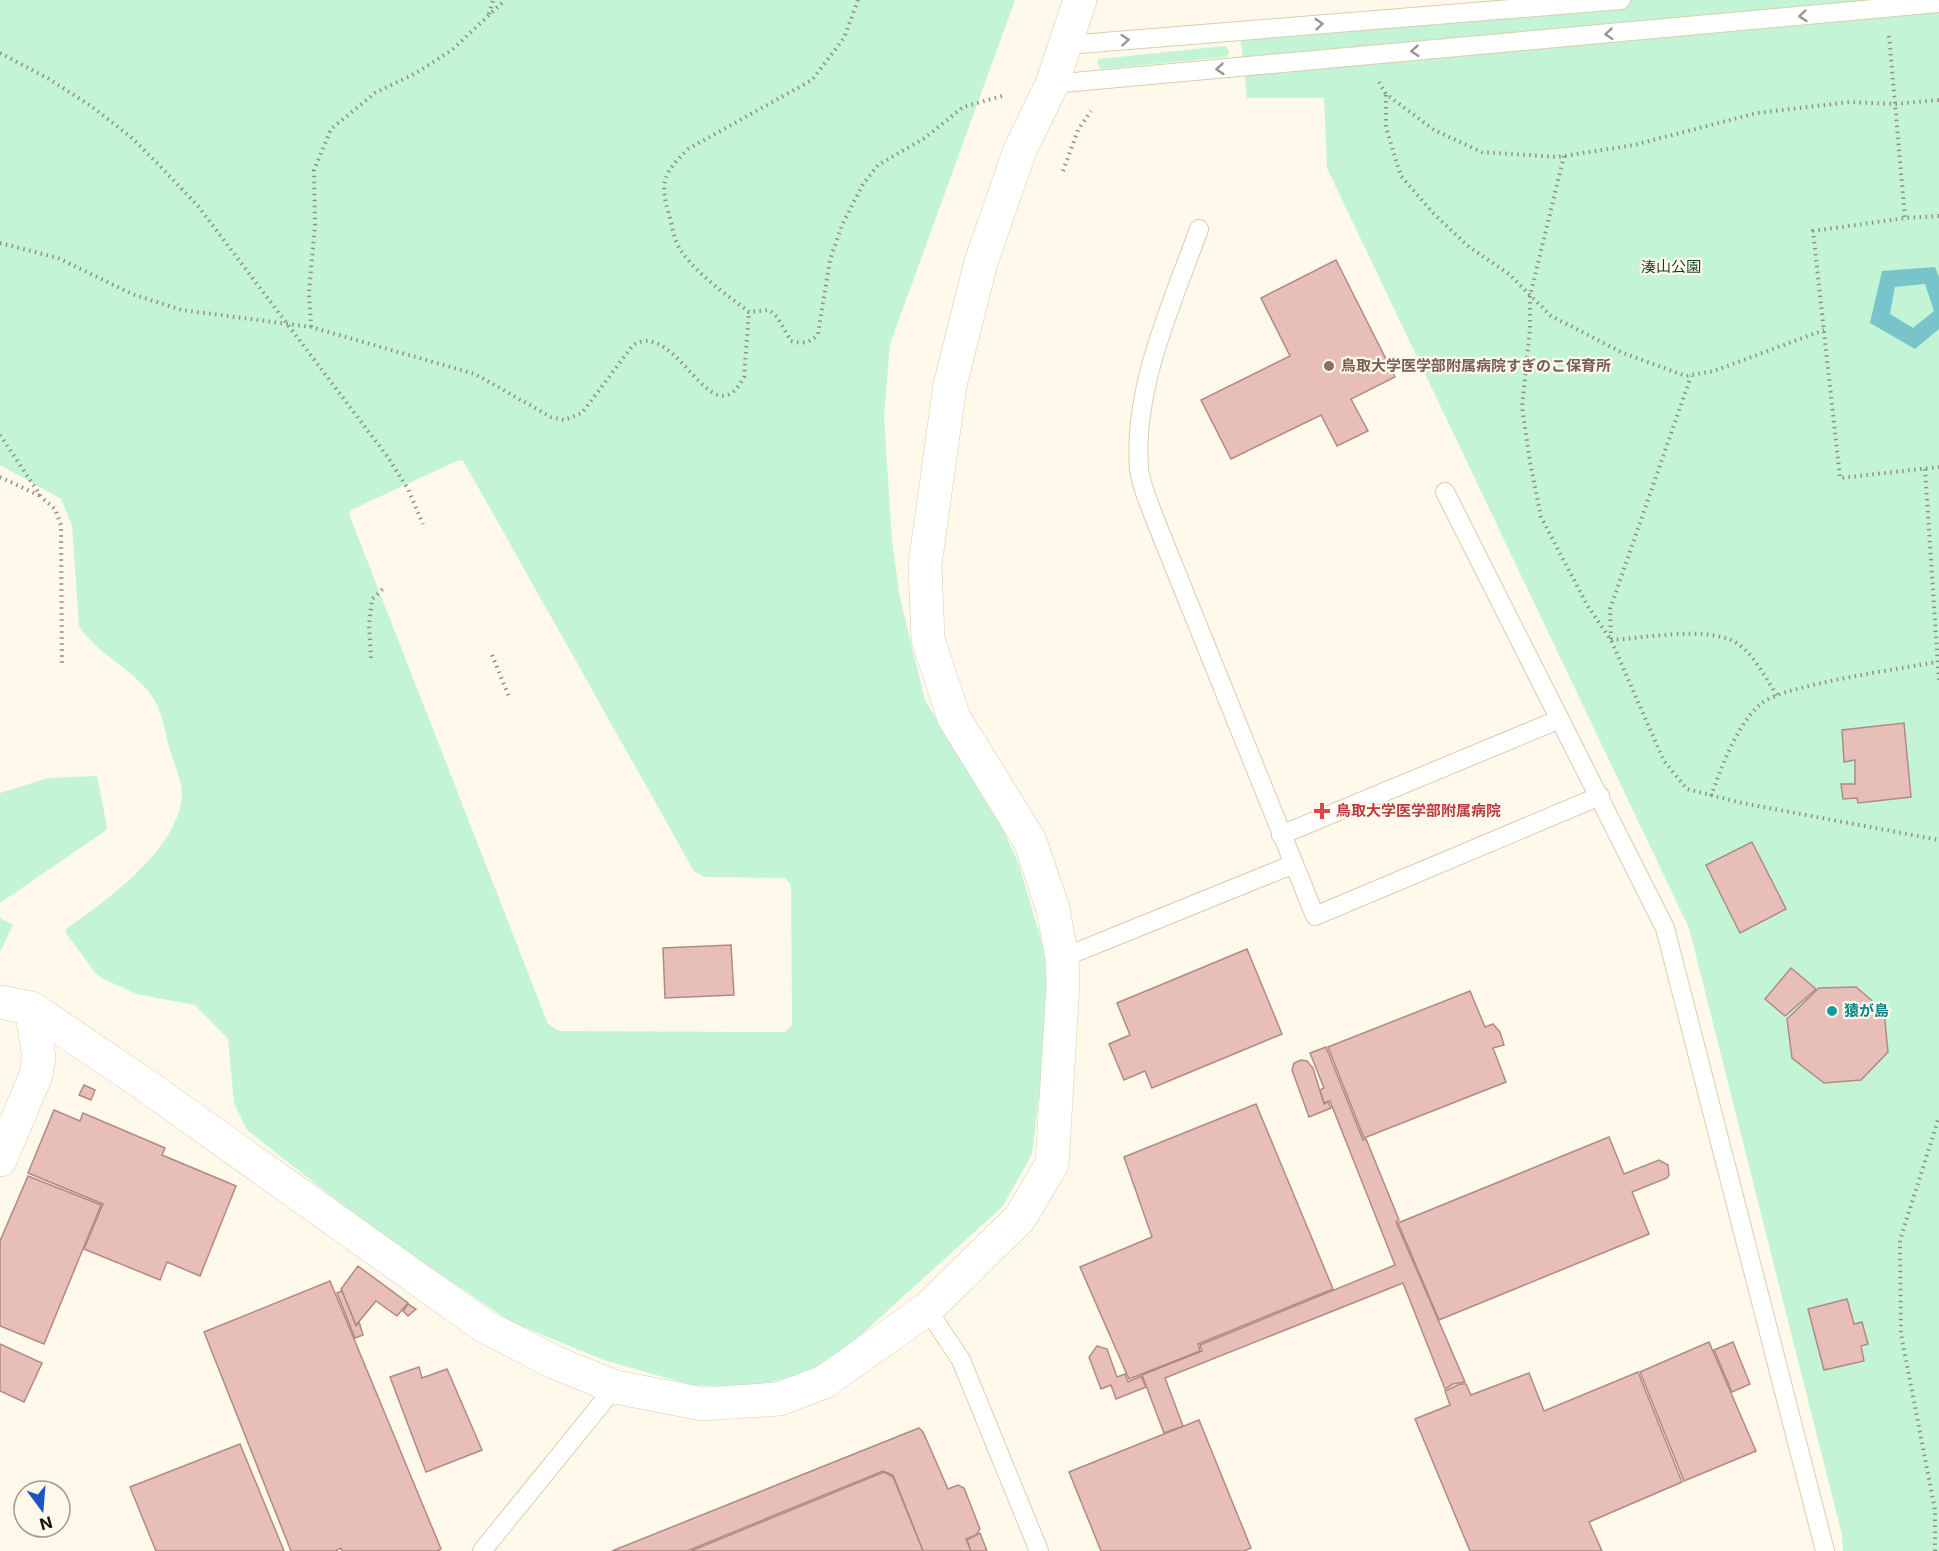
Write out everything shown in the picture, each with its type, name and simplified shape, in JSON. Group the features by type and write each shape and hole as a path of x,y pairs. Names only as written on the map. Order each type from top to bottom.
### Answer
{"street":[{"path":"16,1005 141,1082 484,1326 554,1362 615,1387 703,1404 779,1399 824,1382 927,1308 1020,1218 1052,1164 1063,985 1062,958 1053,909 1030,841 954,718 928,639 925,565 950,385 981,262 1020,150 1052,84 1067,45 1080,0"},
{"path":"0,1160 36,1075 39,1057 16,1005"}],"lane":[{"path":"1067,45 1621,0"},
{"path":"1052,84 1939,3"},
{"path":"1199,229 1161,337 1139,418 1139,471 1154,517 1315,916 1600,796"},
{"path":"1445,492 1665,928 1825,1551"},
{"path":"1281,835 1560,719"},
{"path":"1062,958 1294,864"},
{"path":"927,1308 961,1360 1040,1551"},
{"path":"482,1551 615,1387"}],"path":[{"path":"488,16 493,0"},
{"path":"310,327 309,292 315,225 314,170 331,129 375,93 416,73 452,50 505,0"},
{"path":"858,0 844,38 812,80 688,149 673,164 664,179 663,192 678,248 721,290 749,312 769,310 777,316 791,341 799,344 814,339 818,334 830,260 842,225 863,184 878,165 926,138 963,107 1052,84"},
{"path":"1886,8 1905,218"},
{"path":"0,53 66,89 132,138 198,206 387,456 408,489 423,525"},
{"path":"1376,77 1386,94 1434,130 1482,152 1564,156 1634,145 1757,113 1850,102 1894,104 1939,100"},
{"path":"1386,94 1386,128 1401,176 1433,213 1468,247 1509,274 1551,316 1623,353 1691,375 1714,371 1824,330"},
{"path":"1564,156 1530,296 1530,328 1522,406 1541,517 1587,605 1611,640 1664,761 1687,789 1939,840"},
{"path":"1939,216 1905,218 1813,231 1840,478 1939,467"},
{"path":"0,243 58,258 132,294 182,310 310,327 475,374 551,417 564,420 582,413 633,345 639,341 649,340 662,346 678,358 710,393 718,396 733,391 739,387 744,377 749,312"},
{"path":"1611,640 1610,609 1691,375"},
{"path":"0,435 42,498"},
{"path":"1924,469 1939,682"},
{"path":"0,477 42,498 55,509 61,525 63,665"},
{"path":"372,658 369,624 372,599 385,587"},
{"path":"1611,640 1700,634 1732,641 1752,659 1778,697"},
{"path":"492,655 509,697"},
{"path":"1711,795 1722,765 1744,726 1762,703 1800,689 1937,662"},
{"path":"1935,1551 1935,1510 1901,1334 1900,1240 1939,1117"}],"green space":[{"path":"0,0 1015,0 890,344 884,416 892,541 900,598 925,700 1004,831 1019,865 1043,946 1049,980 1044,1056 1032,1154 1003,1206 831,1362 795,1376 751,1387 691,1385 604,1360 511,1322 375,1230 247,1130 234,1103 228,1039 195,1005 136,994 104,979 96,974 66,933 66,929 117,891 150,859 175,823 181,804 182,790 154,699 137,679 96,646 79,626 72,525 61,499 0,465","holes":["459,460 464,462 694,871 704,877 785,878 791,885 792,1025 785,1032 559,1031 548,1024 349,514 351,510"]},
{"name":"湊山公園","path":"1501,0 1939,0 1939,1551 1843,1551 1842,1535 1689,928 1327,168 1324,98 1247,98 1239,24"},
{"path":"1225,46 1230,52 1226,57 1101,69 1097,62 1099,59"},
{"path":"97,776 107,827 105,831 0,903 0,793 48,778"},
{"path":"0,918 13,925 0,952"}],"water":[{"path":"1935,267 1939,277 1939,329 1915,349 1870,323 1882,271","holes":["1925,284 1934,311 1913,328 1890,314 1895,287"]}],"building":[{"name":"鳥取大学医学部附属病院すぎのこ保育所","path":"1336,260 1395,377 1351,399 1368,431 1337,446 1321,415 1231,459 1201,400 1290,356 1261,298"},
{"path":"1904,723 1911,797 1858,803 1857,798 1843,799 1841,784 1855,784 1855,760 1844,762 1842,730"},
{"path":"1752,842 1786,909 1740,933 1706,865"},
{"path":"731,945 734,995 665,998 663,948"},
{"path":"1247,949 1282,1034 1152,1088 1145,1071 1124,1080 1109,1044 1130,1035 1117,1003"},
{"path":"1791,968 1816,989 1785,1016 1765,999"},
{"path":"1856,987 1884,1011 1888,1052 1861,1080 1824,1083 1792,1058 1787,1019 1819,988"},
{"path":"1470,991 1485,1027 1493,1024 1500,1032 1504,1045 1493,1048 1506,1082 1364,1138 1328,1047"},
{"path":"1326,1047 1363,1140 1366,1139 1399,1220 1396,1222 1465,1382 1453,1384 1445,1389 1403,1283 1165,1378 1183,1426 1164,1433 1142,1375 1202,1351 1200,1345 1395,1265 1330,1101 1324,1103 1320,1090 1324,1088 1310,1053"},
{"path":"1301,1060 1307,1061 1313,1068 1324,1104 1328,1102 1331,1108 1309,1117 1292,1070 1294,1063"},
{"path":"84,1085 95,1090 91,1100 79,1095"},
{"path":"1256,1104 1333,1289 1198,1344 1200,1351 1129,1379 1080,1267 1152,1237 1124,1157"},
{"path":"54,1110 80,1121 83,1113 165,1148 162,1155 236,1186 200,1276 167,1262 160,1280 84,1249 103,1204 28,1173"},
{"path":"1609,1137 1624,1174 1659,1160 1668,1165 1667,1178 1632,1192 1649,1234 1439,1320 1398,1223"},
{"path":"28,1176 101,1205 44,1344 0,1326 0,1241"},
{"path":"358,1266 408,1303 397,1316 376,1301 356,1325 341,1289"},
{"path":"330,1281 441,1549 437,1551 342,1551 341,1548 335,1551 291,1551 204,1332"},
{"path":"342,1291 356,1326 359,1322 363,1335 355,1338 337,1293"},
{"path":"1847,1299 1854,1324 1862,1322 1868,1344 1861,1346 1864,1361 1824,1370 1808,1309"},
{"path":"408,1304 416,1309 408,1316 403,1311"},
{"path":"1709,1342 1756,1451 1684,1481 1640,1372"},
{"path":"1733,1342 1750,1384 1732,1392 1714,1350"},
{"path":"0,1344 42,1363 24,1402 0,1391"},
{"path":"1097,1346 1107,1349 1117,1377 1125,1374 1128,1382 1141,1376 1146,1387 1116,1399 1111,1385 1101,1389 1089,1357"},
{"path":"419,1367 422,1378 447,1369 482,1450 426,1472 390,1377"},
{"path":"1638,1372 1682,1482 1589,1522 1602,1551 1470,1551 1415,1419 1450,1405 1445,1391 1460,1384 1466,1384 1471,1395 1529,1373 1544,1411"},
{"path":"1199,1420 1251,1548 1244,1551 1101,1551 1069,1472"},
{"path":"919,1428 923,1432 948,1489 958,1485 964,1488 980,1529 976,1535 966,1539 971,1551 923,1551 893,1475 883,1471 687,1551 612,1551"},
{"path":"240,1444 284,1551 156,1551 130,1487"},
{"path":"884,1472 893,1477 923,1551 691,1551"},
{"path":"980,1533 987,1551 971,1551 967,1540"}],"place":[{"name":"鳥取大学医学部附属病院すぎのこ保育所","path":"1329,366"},
{"name":"鳥取大学医学部附属病院","path":"1322,811"},
{"name":"猿が島","path":"1832,1011"}]}
